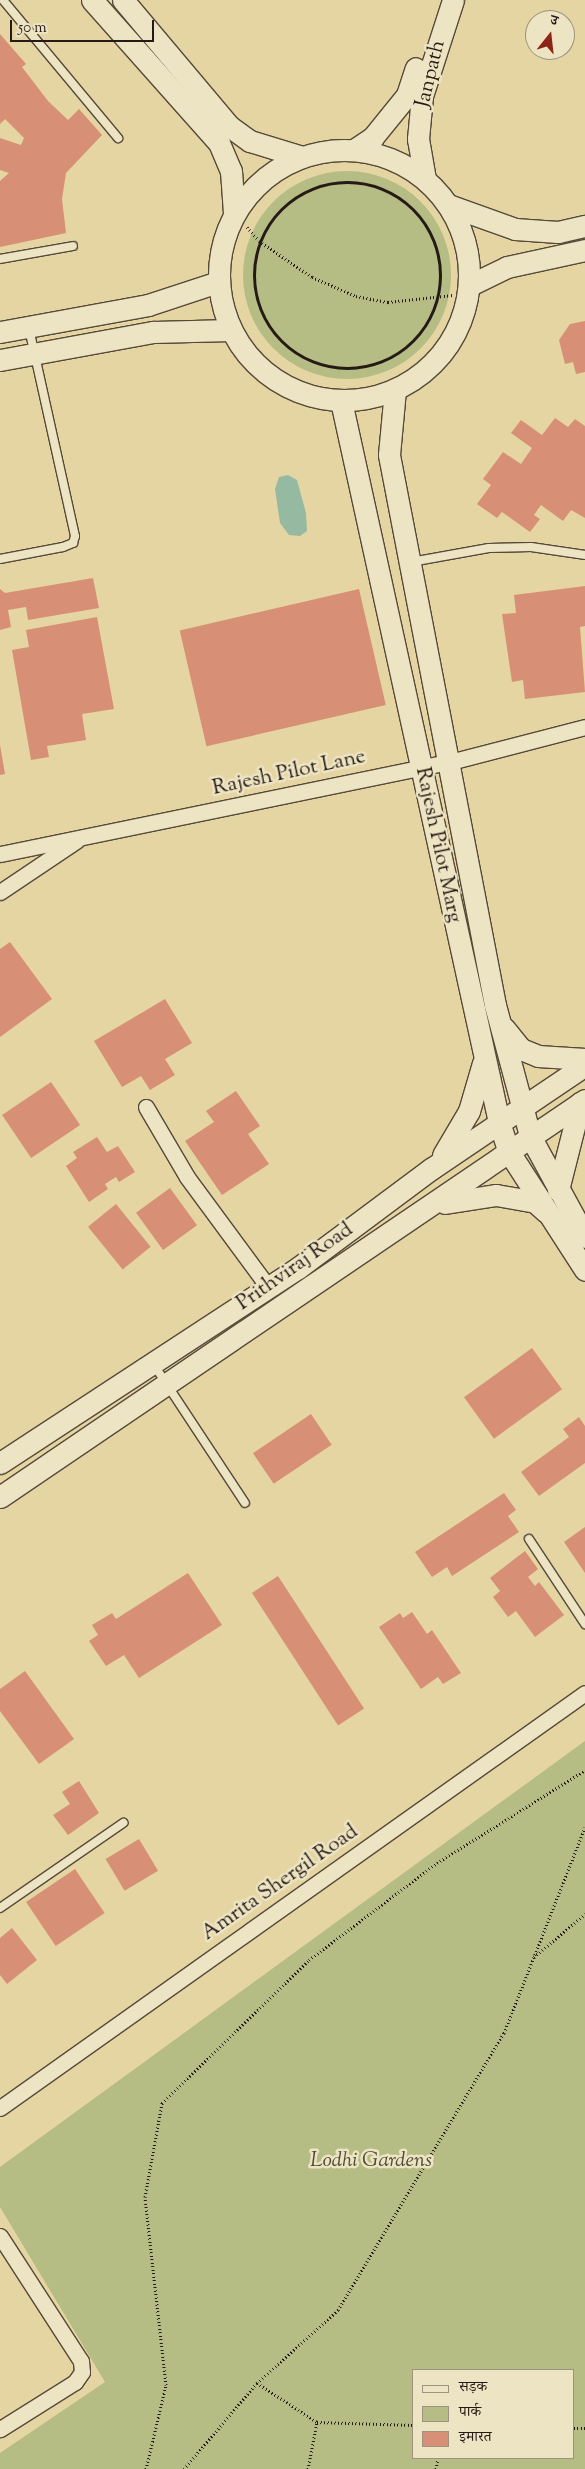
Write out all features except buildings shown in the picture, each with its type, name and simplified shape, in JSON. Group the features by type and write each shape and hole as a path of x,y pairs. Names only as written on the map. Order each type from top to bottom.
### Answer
{"main road":[{"path":"92,0 219,143 232,171 232,217"},
{"path":"123,0 229,126 250,141 302,157 354,150 392,159 425,179 448,205 462,230 470,285 465,309 450,343 426,371 395,390 341,401 307,395 276,381 250,359 231,330 218,282 220,252 232,217 252,189 302,157"},
{"name":"Janpath","path":"354,150 373,137 407,95 438,0"},
{"name":"Janpath","path":"425,179 418,139 422,96 453,0"},
{"path":"448,205 515,229 558,232 585,226"},
{"path":"470,285 507,267 585,250"},
{"path":"0,332 148,305 218,282"},
{"path":"0,360 152,332 231,330"},
{"name":"Rajesh Pilot Marg","path":"395,390 389,455 450,762 495,1005 530,1136 585,1236"},
{"name":"Rajesh Pilot Marg","path":"341,401 499,1122 509,1152 560,1227 585,1270"},
{"path":"495,1005 502,1025 521,1049 556,1060 585,1059"},
{"path":"431,1169 469,1111 484,1068 483,1048"},
{"name":"Prithviraj Road","path":"0,1463 268,1288 431,1169 585,1065"},
{"path":"558,1190 582,1102"},
{"name":"Prithviraj Road","path":"0,1498 166,1381 429,1207 582,1102"},
{"path":"429,1207 478,1195 517,1197 535,1202 560,1227"}],"street":[{"name":"Rajesh Pilot Lane","path":"0,854 450,762 585,727"},
{"path":"0,892 81,837"},
{"path":"146,1107 187,1177 268,1288"},
{"name":"Amrita Shergil Road","path":"2,2102 585,1693"},
{"path":"0,2236 81,2361 82,2372 75,2382 0,2429"}],"lane":[{"path":"3,0 118,138"},
{"path":"0,259 73,246"},
{"path":"0,559 63,547 73,543 75,536 28,327"},
{"path":"409,562 489,548 531,547 585,555"},
{"path":"152,1363 166,1381 246,1503"},
{"path":"529,1540 585,1624"},
{"path":"0,1908 123,1823"}],"path":[{"path":"342,182 373,186 401,199 423,221 437,248 439,294 424,330 395,355 359,368 320,365 286,347 263,316 253,279 259,241 286,204 312,188 342,182"},
{"path":"232,217 252,229 259,241 312,277 356,296 388,302 425,301 439,294 450,293 465,309"},
{"path":"146,2469 166,2385 144,2197 162,2104 308,1960 437,1863 585,1770"},
{"path":"184,2469 257,2383 338,2310 504,2033 585,1827"},
{"path":"532,1959 585,1914"},
{"path":"257,2383 317,2422 412,2425"},
{"path":"308,2469 317,2422"}],"green space":[{"path":"347,171 367,173 387,179 413,195 427,209 443,235 449,255 451,275 449,295 443,315 427,341 413,355 387,371 367,377 347,379 327,377 307,371 281,355 267,341 251,315 245,295 243,275 245,255 251,235 267,209 281,195 307,179 327,173"},
{"name":"Lodhi Gardens","path":"585,1741 585,2469 0,2469 0,2453 105,2382 0,2207 0,2167"}],"shaded area":[{"path":"288,475 297,480 306,513 307,531 300,536 289,535 280,523 275,489 279,477"}]}
